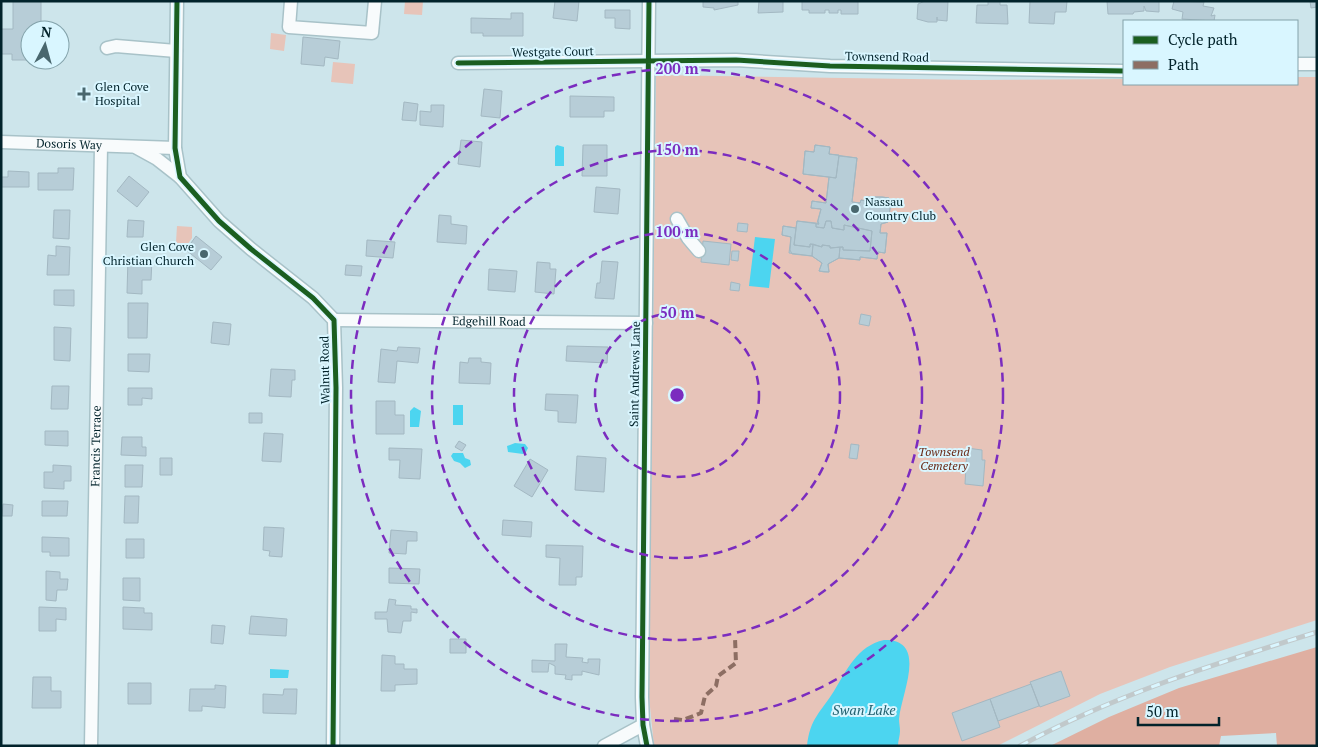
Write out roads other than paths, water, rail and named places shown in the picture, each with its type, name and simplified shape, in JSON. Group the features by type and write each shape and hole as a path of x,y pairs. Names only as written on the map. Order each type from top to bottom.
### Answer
{"street":[{"path":"177,1 176,148 180,177"},
{"path":"291,1 289,27 372,33 375,1"},
{"name":"Saint Andrews Lane","path":"647,746 643,725 648,1"},
{"path":"141,49 176,51"},
{"name":"Westgate Court","path":"458,63 649,60"},
{"name":"Townsend Road","path":"649,60 736,60 830,66 1123,71"},
{"path":"1298,64 1317,64"},
{"name":"Dosoris Way","path":"1,142 176,148"},
{"name":"Francis Terrace","path":"91,746 101,146"},
{"name":"Dosoris Way","path":"135,147 157,159 180,177"},
{"name":"Walnut Road","path":"180,177 219,221 251,249 314,298 334,320 336,388 333,746"},
{"path":"677,219 688,238 700,251"},
{"name":"Edgehill Road","path":"334,320 646,323"},
{"path":"604,746 643,725"}],"water":[{"path":"557,145 564,147 564,166 555,166 555,147"},
{"path":"755,237 775,239 769,288 749,286"},
{"path":"453,405 463,405 463,425 453,425"},
{"path":"414,407 421,411 419,427 410,427 410,411"},
{"path":"515,443 525,444 528,448 526,452 523,454 508,452 507,446"},
{"path":"453,453 463,453 465,458 470,460 471,465 465,468 460,463 454,461 451,456"},
{"name":"Swan Lake","path":"884,640 898,642 906,648 909,658 907,683 899,719 898,746 807,746 813,722 848,667 860,653 875,643"},
{"path":"270,669 289,670 288,678 270,678"}],"railway":[{"path":"1020,746 1092,711 1128,696 1203,669 1317,632"}],"place":[{"name":"Glen Cove Hospital","path":"84,94"},
{"name":"Nassau Country Club","path":"855,209"},
{"name":"Glen Cove Christian Church","path":"204,254"}],"park label":[{"name":"Townsend Cemetery","path":"944,459"}]}
